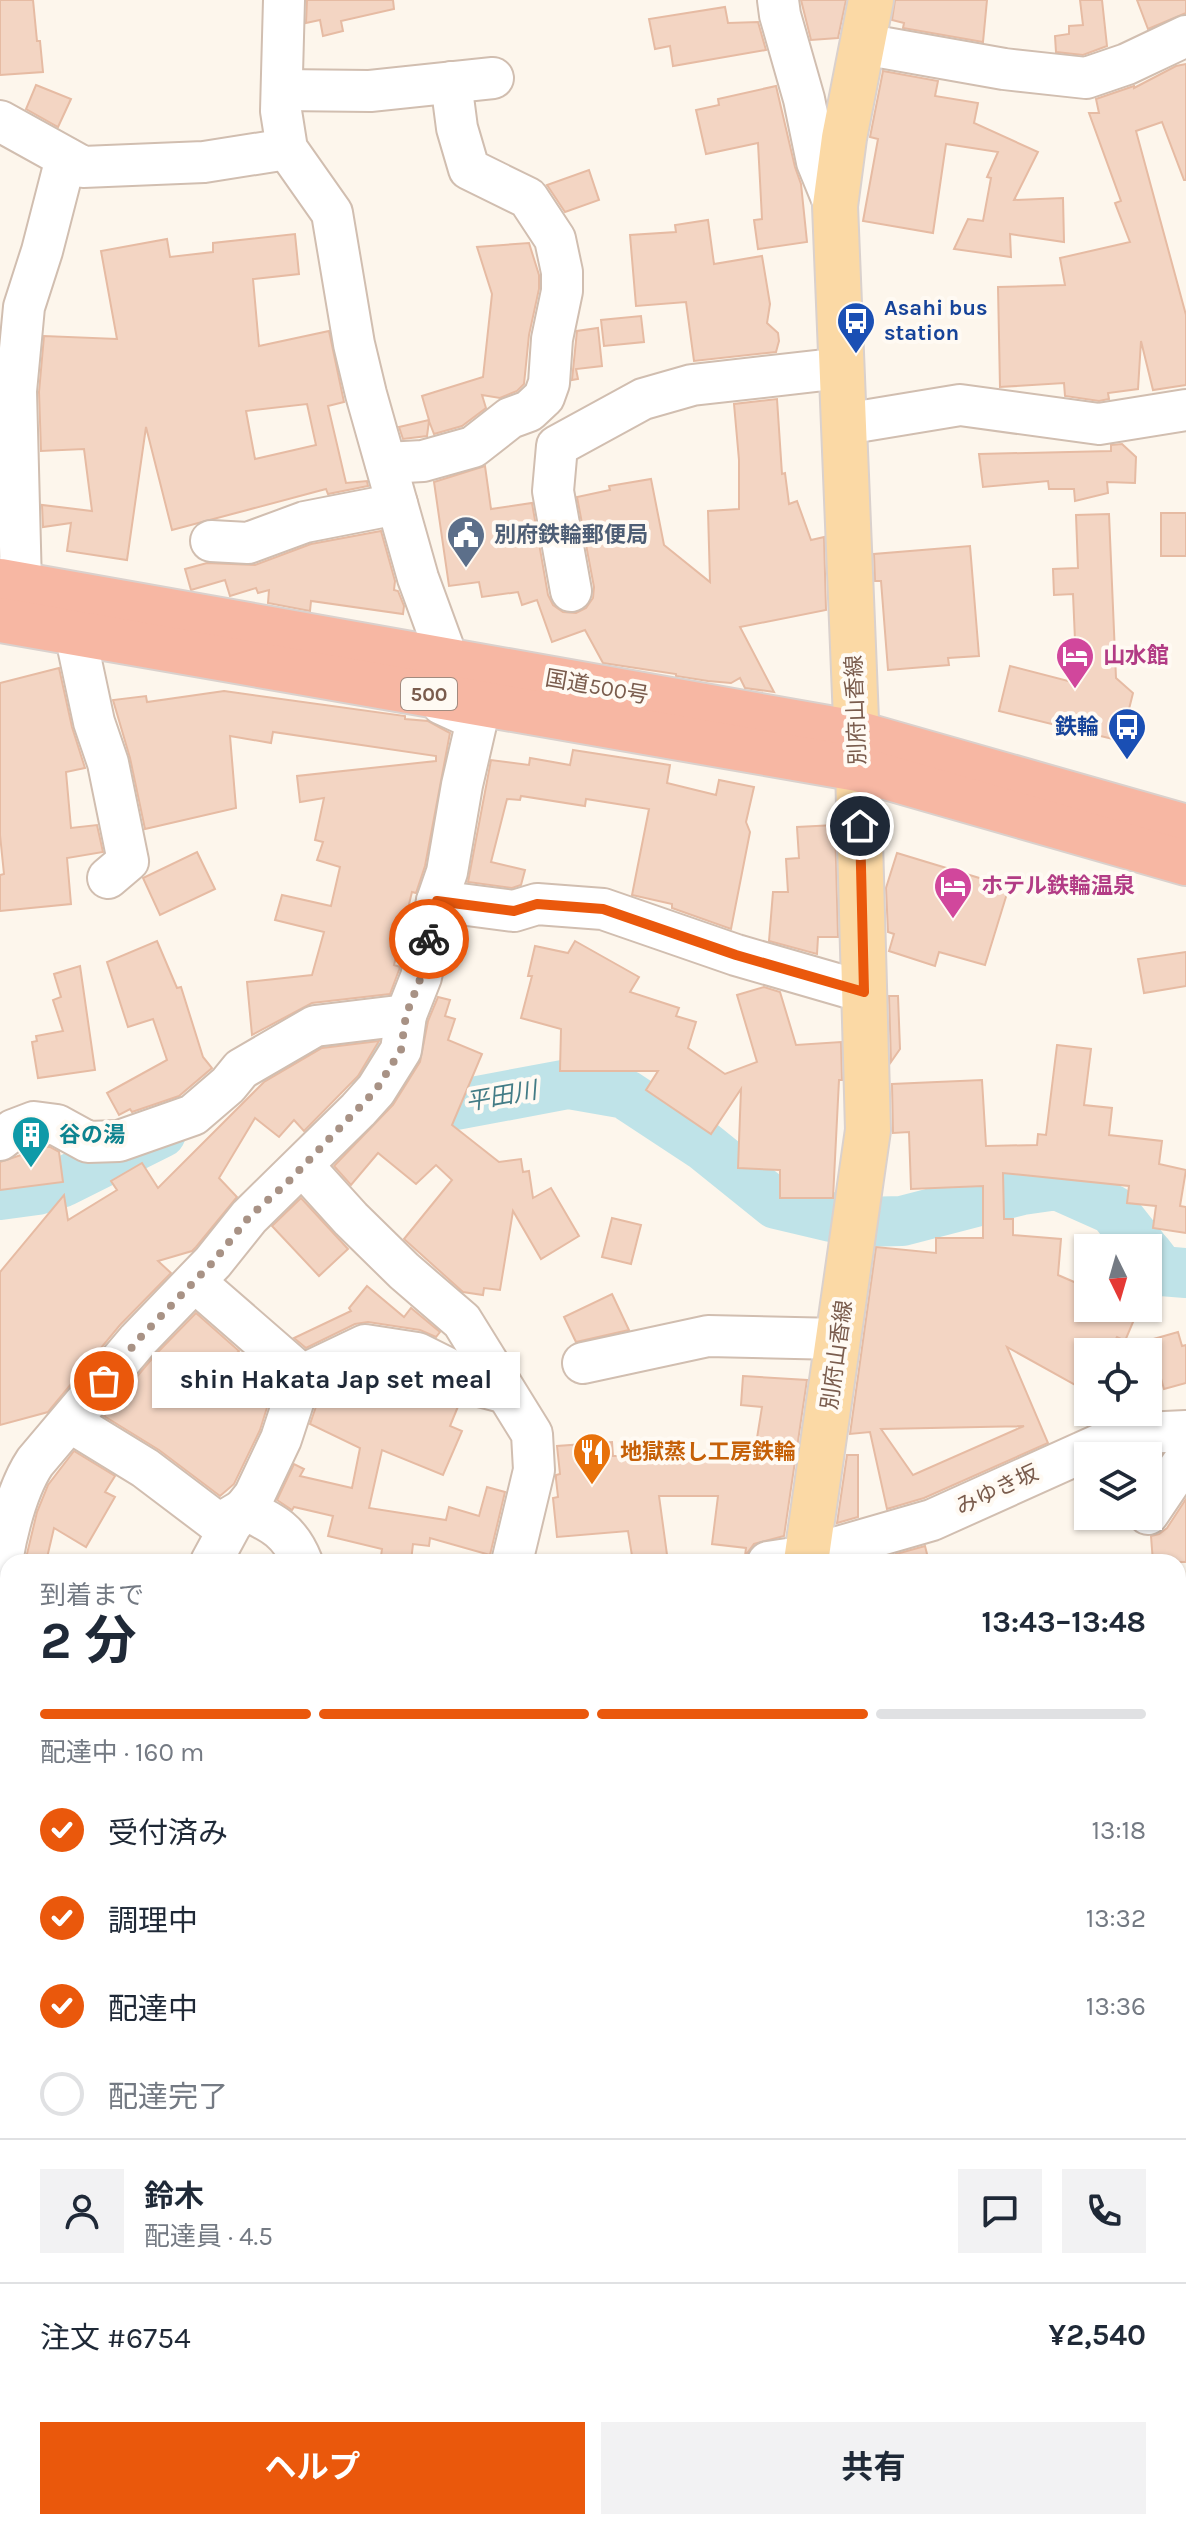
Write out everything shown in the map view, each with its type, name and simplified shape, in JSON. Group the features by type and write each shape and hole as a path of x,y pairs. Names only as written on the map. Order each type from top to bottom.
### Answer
{"highway":[{"name":"国道500号","path":"7,595 75,633 445,678"},
{"name":"国道500号","path":"7,595 445,678 857,751 1186,827"},
{"name":"国道500号","path":"857,751 1186,863"}],"main road":[{"name":"別府山香線","path":"795,1554 839,1339 868,1130 857,751 835,206 844,138 871,0"}],"street":[{"path":"2,1554 26,1475 18,1457 70,1422 138,1340 195,1282 249,1217 376,1090 401,1050 406,1015 421,977 437,901 447,872 477,720 442,704 445,678 354,344 332,213 287,149 281,111 284,0"},
{"path":"778,0 817,162 835,206"},
{"path":"863,44 1004,69 1086,78 1127,64 1186,36"},
{"path":"282,90 370,91 493,78"},
{"path":"386,463 423,461 473,447 510,418 529,411 544,397 549,383 552,339 562,291 562,272 555,239 528,198 469,169 457,128 451,82"},
{"path":"0,121 83,167 204,162 287,149"},
{"path":"7,595 16,391 24,307 66,158"},
{"path":"571,591 553,491 557,446 643,399 692,385 842,368"},
{"path":"845,424 960,405 1099,424 1186,410"},
{"path":"211,541 248,543 305,522 397,504"},
{"path":"75,633 94,722 108,763 128,861 108,878"},
{"path":"437,901 514,911 537,904 603,909 736,955 864,992"},
{"path":"0,1140 13,1130 34,1122 57,1125 88,1142 119,1141 193,1115 228,1085 241,1069 315,1026 406,1015"},
{"path":"303,1166 404,1271 462,1321 532,1434 534,1470 514,1554"},
{"path":"195,1282 302,1375"},
{"path":"583,1363 708,1336 839,1339"},
{"path":"215,1554 231,1525 254,1496 281,1439 302,1375 365,1345 417,1353 449,1369 468,1383 506,1393"},
{"path":"70,1422 145,1468 219,1524 244,1509"},
{"name":"みゆき坂","path":"815,1554 932,1520 1123,1434 1186,1431"},
{"path":"1162,1494 1186,1458"},
{"path":"244,1509 269,1521 294,1542 299,1554"}],"building":[{"path":"0,0 33,0 43,72 0,75"},
{"path":"307,0 393,0 394,9 341,21 343,31 323,36 320,20 306,23"},
{"path":"801,0 846,0 838,38 811,40"},
{"path":"895,0 987,0 983,42 903,28 904,23 892,20"},
{"path":"1080,0 1102,0 1107,46 1083,55 1056,52 1055,36 1069,34 1069,26 1083,25"},
{"path":"1137,0 1186,0 1186,13 1148,29"},
{"path":"725,7 728,23 758,22 766,50 673,66 670,46 655,49 649,19"},
{"path":"1186,64 1186,180 1162,122 1136,131 1186,315 1186,385 1153,390 1141,341 1138,389 1108,393 1109,399 1099,401 1065,396 1064,383 1000,387 998,287 1065,285 1060,258 1130,242 1115,203 1121,201 1089,113 1099,113 1096,99 1134,88"},
{"path":"883,71 938,81 935,96 978,103 974,123 1038,152 1014,200 1063,198 1064,242 1010,234 1011,257 954,249 968,219 983,221 991,178 987,177 998,152 946,144 933,233 863,221 878,139 870,137"},
{"path":"36,85 71,99 58,127 26,109"},
{"path":"776,86 801,184 807,242 758,249 754,220 762,219 758,143 706,154 696,110 719,105 718,99"},
{"path":"589,170 599,200 565,212 547,185"},
{"path":"708,220 714,264 762,256 770,304 767,323 778,333 776,352 694,361 686,302 636,306 630,235 676,232 675,225"},
{"path":"295,234 299,274 253,279 259,346 329,331 344,402 328,406 346,483 367,481 368,486 328,494 326,489 172,530 146,427 127,560 67,551 71,523 43,527 42,505 92,511 84,449 41,451 39,392 44,336 117,339 101,251 167,239 170,257 213,252 213,243","holes":["307,404 316,445 255,459 246,411"]},
{"path":"529,243 539,275 539,289 529,335 524,384 517,391 500,398 482,395 486,408 462,426 434,434 429,421 427,436 403,439 399,427 429,420 422,396 483,377 492,294 477,247"},
{"path":"641,316 644,342 604,346 601,320"},
{"path":"598,328 602,366 576,369 578,379 572,380 577,331"},
{"path":"777,399 782,474 785,473 789,504 797,501 811,540 824,537 826,610 740,627 774,692 745,688 740,678 731,683 708,681 603,663 585,630 552,642 537,600 522,605 518,592 482,597 479,582 449,586 434,482 485,466 491,509 532,503 548,595 553,605 563,612 576,613 586,608 593,598 594,587 577,497 610,490 609,486 651,479 664,545 710,582 708,511 739,509 734,404"},
{"path":"1122,444 1136,457 1135,483 1107,482 1108,493 1075,501 1074,489 1049,489 1048,481 983,487 979,454 1111,451 1111,445"},
{"path":"1161,513 1186,513 1186,556 1161,556"},
{"path":"1109,514 1116,678 1133,693 1121,741 999,711 1010,666 1068,681 1067,663 1076,663 1073,594 1054,595 1053,569 1078,568 1076,515"},
{"path":"381,531 395,581 394,590 398,591 404,606 403,614 311,601 310,611 268,603 269,590 258,593 256,588 230,596 225,580 191,590 185,569 207,563 255,565 311,544"},
{"path":"970,546 979,656 948,658 949,665 888,670 881,581 875,581 874,554"},
{"path":"59,668 85,768 66,772 71,828 97,825 103,852 67,858 71,904 0,911 0,875 4,874 0,835 0,683"},
{"path":"224,691 405,716 405,719 428,721 450,733 425,866 416,893 412,892 394,965 400,967 390,994 312,1003 252,1035 247,982 312,975 324,932 275,920 282,895 331,906 340,867 317,860 323,842 315,840 324,798 300,802 297,776 436,761 436,756 273,732 271,743 230,736 236,808 145,829 130,758 113,700 146,696 147,702"},
{"path":"573,750 670,765 667,783 716,795 719,780 754,787 746,822 750,832 731,929 672,908 672,904 632,895 649,809 586,799 585,806 521,796 520,800 507,799 491,862 525,870 521,885 512,888 468,882 491,760 529,765 530,758 570,765"},
{"path":"835,825 838,937 818,937 817,954 769,941 773,892 788,892 786,859 799,858 797,827"},
{"path":"197,852 215,889 160,915 143,878"},
{"path":"897,853 1009,887 985,965 939,952 935,966 889,951 894,934 888,932 886,888"},
{"path":"157,941 177,988 181,987 203,1057 212,1068 179,1096 119,1115 107,1093 167,1060 153,1019 128,1027 107,962"},
{"path":"575,941 639,977 630,992 679,1008 676,1016 696,1022 688,1048 725,1074 757,1062 737,995 764,987 780,992 796,1045 841,1042 842,1080 839,1080 833,1198 780,1198 780,1170 738,1168 741,1089 711,1134 646,1090 658,1071 560,1071 561,1029 521,1018 532,976 528,976 535,946 568,953"},
{"path":"1186,952 1186,986 1144,993 1138,959"},
{"path":"80,966 95,1070 38,1078 32,1042 37,1041 36,1036 63,1031 53,1000 61,997 54,974"},
{"path":"889,996 898,996 900,1049 891,1062"},
{"path":"438,997 450,1000 445,1016 455,1019 448,1040 482,1054 452,1125 499,1162 521,1159 523,1172 529,1171 533,1198 551,1188 579,1236 541,1259 513,1211 500,1290 484,1288 483,1295 463,1292 404,1239 452,1180 436,1165 416,1184 378,1153 351,1185 334,1166 393,1105 420,1062 428,1021"},
{"path":"379,1041 358,1076 304,1131 294,1120 279,1137 255,1118 219,1178 237,1197 196,1247 158,1261 171,1273 120,1325 48,1412 0,1425 0,1272 64,1195 68,1220 117,1190 111,1181 142,1163 158,1188 264,1082 322,1048"},
{"path":"1057,1045 1091,1049 1084,1105 1112,1108 1109,1135 1162,1141 1159,1164 1186,1170 1180,1206 1186,1207 1186,1233 1153,1228 1156,1206 1127,1203 1129,1186 1003,1173 1004,1219 1013,1219 1013,1235 1061,1239 1058,1275 1074,1282 1074,1322 1133,1322 1126,1338 1074,1338 1074,1384 1007,1347 1048,1443 924,1498 887,1509 870,1432 850,1434 876,1247 936,1253 936,1238 983,1238 983,1186 911,1189 909,1132 893,1133 892,1084 982,1080 986,1146 1037,1145 1038,1134 1046,1135","holes":["1024,1426 913,1475 881,1429"]},
{"name":"谷の湯","path":"50,1147 59,1152 63,1182 0,1190 0,1162 27,1153 27,1149"},
{"path":"301,1198 348,1249 319,1276 272,1226"},
{"path":"612,1218 641,1225 631,1264 602,1257"},
{"path":"367,1286 404,1317 411,1308 440,1332 436,1337 420,1330 368,1322 355,1324 306,1348 294,1338 351,1311 349,1308"},
{"path":"612,1294 629,1330 576,1342 564,1317"},
{"path":"196,1313 239,1351 214,1375 249,1359 275,1382 260,1430 234,1484 220,1496 159,1450 104,1416 155,1355"},
{"path":"1178,1332 1182,1346 1186,1345 1186,1383 1164,1389 1162,1338 1157,1338"},
{"path":"368,1369 410,1375 459,1404 450,1426 462,1431 443,1475 382,1450 369,1508 446,1520 449,1507 479,1516 487,1487 505,1492 490,1554 430,1538 429,1546 413,1544 412,1554 381,1554 382,1549 328,1536 333,1516 294,1507 292,1510 277,1500 294,1464 304,1469 300,1476 352,1488 360,1448 310,1424 321,1392"},
{"path":"743,1376 807,1380 784,1536 754,1544 746,1554 746,1548 712,1544 718,1496 659,1496 667,1554 632,1554 628,1531 557,1537 553,1498 558,1497 556,1475 560,1474 557,1446 612,1442 613,1456 687,1456 753,1463 762,1407 741,1405"},
{"path":"74,1451 115,1476 105,1492 115,1497 86,1547 54,1528 48,1554 27,1554 37,1512 48,1485"},
{"path":"847,1455 858,1455 858,1517 837,1523"},
{"path":"1186,1499 1186,1554 1152,1554 1151,1536 1167,1528"},
{"path":"925,1546 927,1554 896,1554"}],"waterway":[{"name":"平田川","path":"275,1059 308,1042 330,1041 407,1089 456,1105 568,1084 625,1094 704,1146 776,1204 831,1217"},
{"name":"平田川","path":"0,1195 37,1190 63,1182 161,1133"},
{"name":"平田川","path":"861,1222 902,1221 1022,1190 1057,1185 1113,1210 1132,1234"},
{"name":"平田川","path":"1162,1271 1186,1273"}],"way so far":[{"path":"104,1381 138,1340 213,1262 249,1217 287,1183 376,1090 401,1050 406,1015 421,977 429,939"}],"place":[{"name":"Asahi bus station","path":"856,355"},
{"name":"別府鉄輪郵便局","path":"466,569"},
{"name":"山水館","path":"1075,690"},
{"name":"鉄輪","path":"1127,761"},
{"name":"ホテル鉄輪温泉","path":"953,920"},
{"name":"谷の湯","path":"31,1169"},
{"name":"shin Hakata Jap set meal","path":"104,1381"},
{"name":"地獄蒸し工房鉄輪","path":"592,1486"}],"route":[{"path":"429,939 437,901 514,911 537,904 603,909 736,955 864,992 860,826"}]}
